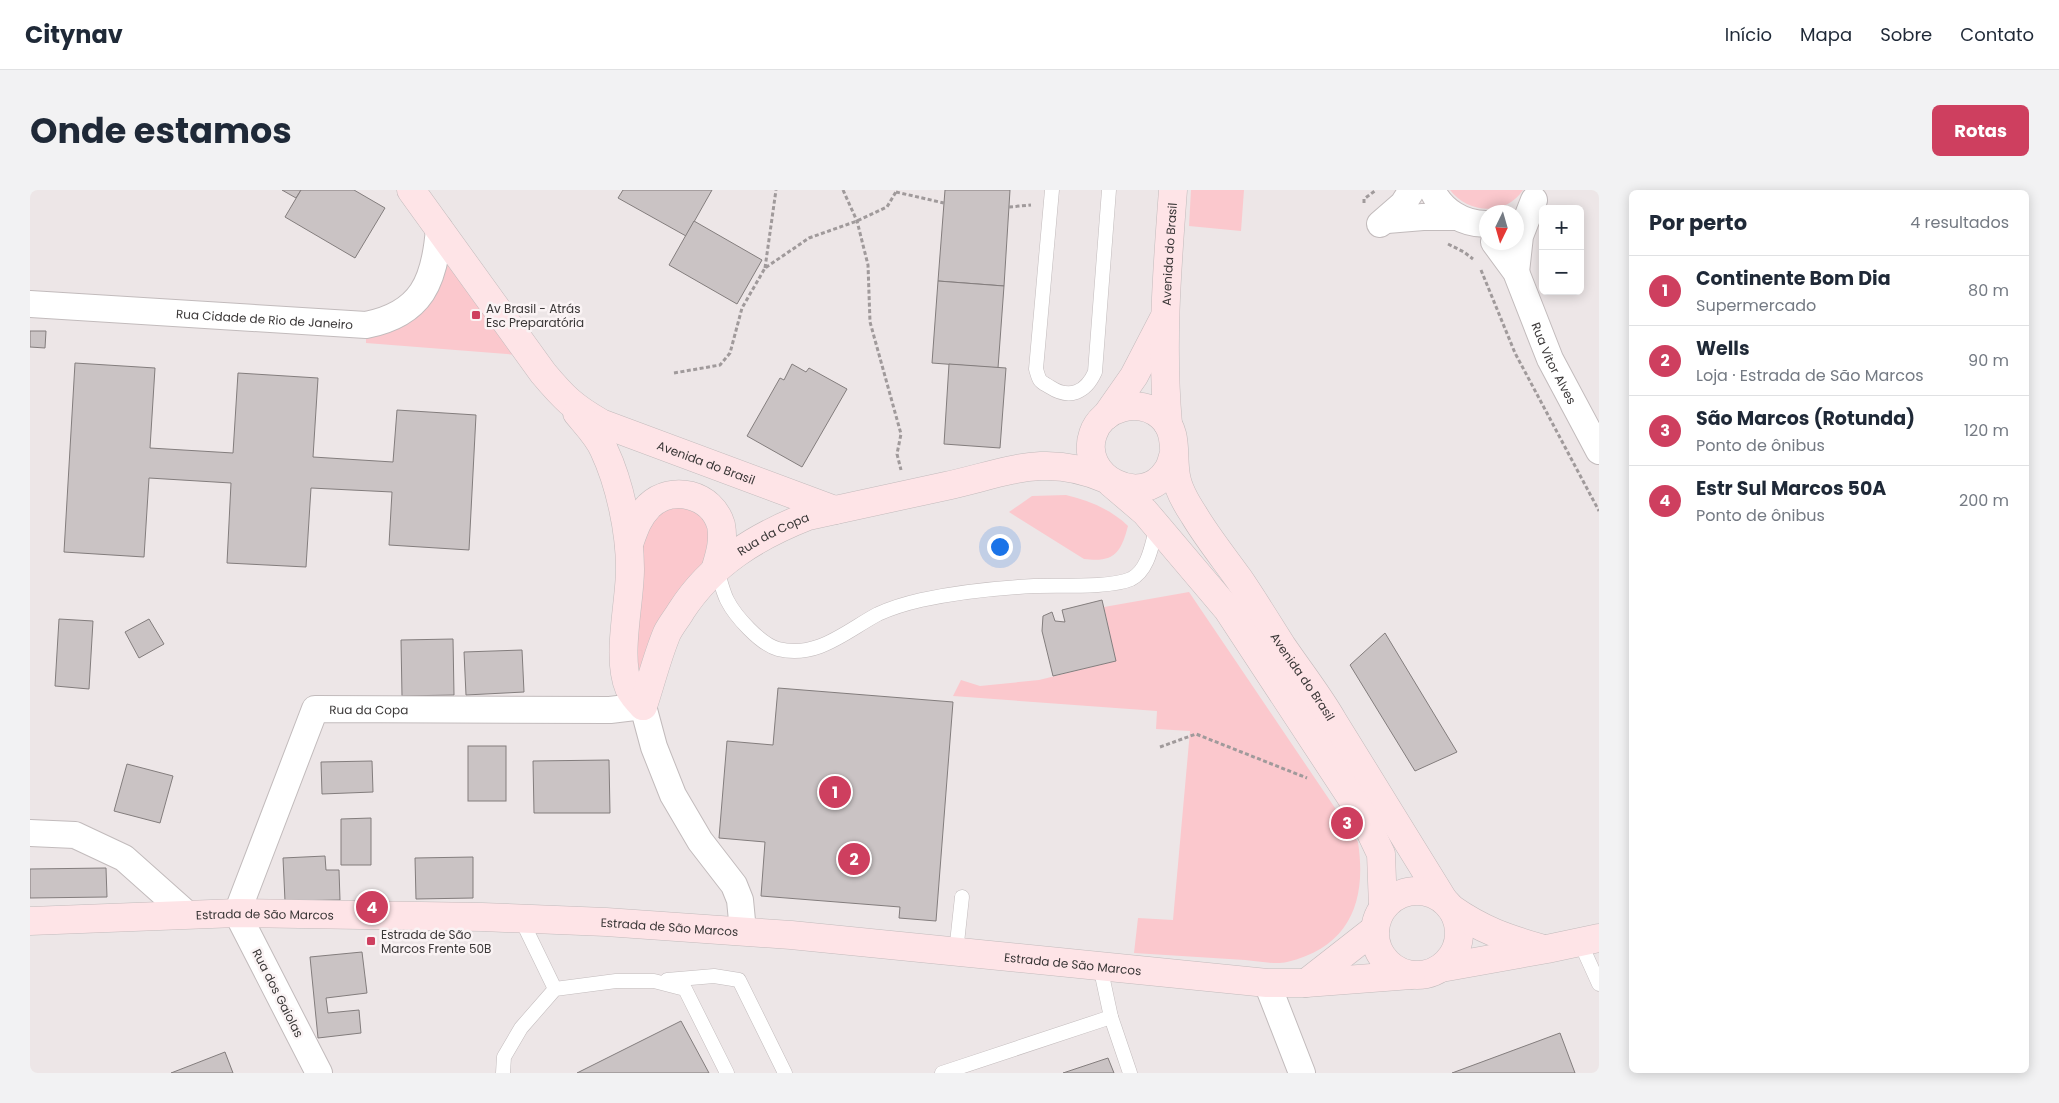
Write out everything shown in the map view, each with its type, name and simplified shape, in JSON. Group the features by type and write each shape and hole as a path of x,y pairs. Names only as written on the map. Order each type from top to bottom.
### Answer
{"street":[{"name":"Avenida do Brasil","path":"411,190 564,398 579,411 601,423 835,510"},
{"name":"Avenida do Brasil","path":"1168,424 1164,380 1164,319 1173,190"},
{"path":"1380,224 1403,204 1412,190"},
{"path":"1432,190 1445,208 1475,224"},
{"name":"Rua Vitor Alves","path":"1516,272 1520,236 1530,202"},
{"path":"1380,224 1423,217 1475,224"},
{"name":"Rua Cidade de Rio de Janeiro","path":"30,304 366,325 383,322 400,314 414,302 424,288 436,258 439,228"},
{"name":"Rua Vitor Alves","path":"1500,250 1516,272 1550,359 1597,444"},
{"path":"1105,417 1134,376 1164,319"},
{"name":"Rua da Copa","path":"564,398 588,426 604,449 616,484 629,544 630,571 625,620 625,666 629,688 643,706 654,747 674,795 700,841 734,885 740,900 743,931"},
{"path":"835,510 1026,466 1068,466 1086,470 1108,480 1126,489 1142,488 1154,483 1167,472 1174,453 1173,435 1168,424 1160,416 1144,407 1128,406 1114,410 1100,421 1093,435 1091,449 1097,470 1108,480 1145,512 1228,610 1362,814 1382,854 1378,950 1384,959 1392,967 1411,975 1432,973 1441,968 1451,959 1457,947 1460,934 1458,921 1448,904"},
{"name":"Avenida do Brasil","path":"1174,453 1176,476 1180,490 1194,516 1240,580 1333,720 1448,904"},
{"name":"Rua da Copa","path":"629,544 640,517 650,506 661,498 679,494 693,496 705,502 713,510 721,526 722,544 716,568"},
{"name":"Rua da Copa","path":"643,706 668,632 694,591 716,568 764,536 786,525 808,516 835,510"},
{"name":"Rua da Copa","path":"237,913 315,709 610,710 643,706"},
{"path":"30,833 75,835 124,858 188,915"},
{"path":"1306,983 1379,918 1393,898 1412,891 1432,893 1468,920 1499,936 1547,949"},
{"name":"Estrada de São Marcos","path":"30,921 237,913 521,919 743,931 1268,983 1306,983 1411,975"},
{"name":"Rua dos Gaiolas","path":"237,913 320,1073"},
{"path":"1441,968 1590,940"},
{"path":"1268,983 1302,1073"}],"lane":[{"path":"1052,190 1036,368 1040,381 1059,393 1069,394 1086,386 1095,372 1109,190"},
{"path":"716,568 727,600 744,623 762,641 777,648 793,651 814,649 829,644 880,613 920,600 972,591 1028,586 1103,584 1131,579 1141,570 1148,558 1157,526"},
{"path":"956,952 962,897"},
{"path":"521,919 555,989"},
{"path":"1590,940 1599,984"},
{"path":"1100,966 1111,1017 1130,1073"},
{"path":"503,1073 504,1057 521,1028 555,989 616,981 654,981 714,976 739,980 785,1073"},
{"path":"654,981 685,989 727,1073"},
{"path":"942,1073 1111,1017"}],"path":[{"path":"674,373 720,365 730,353 742,308 765,268 776,190"},
{"path":"843,190 857,221 868,265 870,322 901,434 897,454 907,494"},
{"path":"1377,190 1364,200 1363,204 1364,210 1380,224"},
{"path":"765,268 809,238 857,221 887,207 896,191 944,202"},
{"path":"1442,242 1464,252 1475,262"},
{"path":"1478,266 1515,353 1599,511"},
{"path":"1160,746 1196,734 1308,778"}],"shaded area":[{"path":"1191,190 1244,190 1241,231 1189,226"},
{"path":"1450,190 1523,190 1516,198 1504,205 1479,205 1479,207 1467,204"},
{"path":"439,228 531,356 366,343 366,325 400,315"},
{"path":"1066,495 1099,506 1115,515 1128,526 1123,543 1115,554 1103,559 1084,559 1009,512 1032,496"},
{"path":"658,504 701,507 713,540 706,562 641,688 633,627 636,572 648,514"},
{"path":"1189,592 1358,842 1360,884 1350,919 1340,933 1326,945 1309,955 1287,962 1272,963 1134,953 1138,918 1173,920 1190,731 1156,729 1157,711 953,696 961,680 980,686 1039,680 1116,661 1104,607"}],"building":[{"path":"282,190 301,190 296,198"},
{"path":"301,190 354,190 385,208 355,258 285,217"},
{"path":"623,190 712,190 686,236 618,198"},
{"path":"945,190 1010,190 1004,286 938,281"},
{"path":"694,221 762,260 737,304 669,265"},
{"path":"938,281 1004,286 998,368 932,363"},
{"path":"30,331 46,331 45,348 30,347"},
{"path":"75,363 155,368 150,448 233,453 238,373 318,378 313,457 393,462 397,410 476,415 469,550 389,545 392,492 311,488 306,567 227,563 231,483 149,478 144,557 64,552"},
{"path":"792,364 806,372 809,368 847,389 802,467 747,436 780,378 784,380"},
{"path":"949,364 1006,368 1000,448 944,444"},
{"path":"1102,600 1116,661 1053,676 1042,631 1043,616 1052,612 1055,621 1065,622 1062,610"},
{"path":"59,619 93,621 89,689 55,686"},
{"path":"149,619 164,644 139,658 125,632"},
{"path":"1385,633 1457,752 1415,771 1350,665"},
{"path":"453,639 454,695 402,696 401,640"},
{"path":"522,650 524,692 466,695 464,652"},
{"path":"778,688 953,702 936,921 899,918 900,907 761,896 765,842 719,838 727,741 773,745"},
{"path":"468,746 506,746 506,801 468,801"},
{"path":"609,760 610,813 534,813 533,761"},
{"path":"372,761 373,792 322,794 321,762"},
{"path":"127,764 173,776 160,823 114,811"},
{"path":"371,818 371,865 341,865 341,819"},
{"path":"325,856 326,870 339,870 340,900 285,901 283,858"},
{"path":"473,857 473,898 416,899 415,858"},
{"path":"106,868 107,897 30,898 30,869"},
{"path":"362,952 367,993 326,998 328,1013 359,1010 361,1033 318,1038 310,957"},
{"path":"681,1021 709,1073 577,1073"},
{"path":"1560,1033 1575,1073 1452,1073"},
{"path":"225,1052 233,1073 171,1073"},
{"path":"1108,1058 1114,1073 1063,1073"}],"place":[{"name":"Av Brasil - Atrás Esc Preparatória","path":"476,315"},
{"name":"Continente Bom Dia","path":"835,792"},
{"name":"São Marcos (Rotunda)","path":"1347,823"},
{"name":"Wells","path":"854,859"},
{"name":"Estr Sul Marcos 50A","path":"372,907"},
{"name":"Estrada de São Marcos Frente 50B","path":"371,941"}]}
